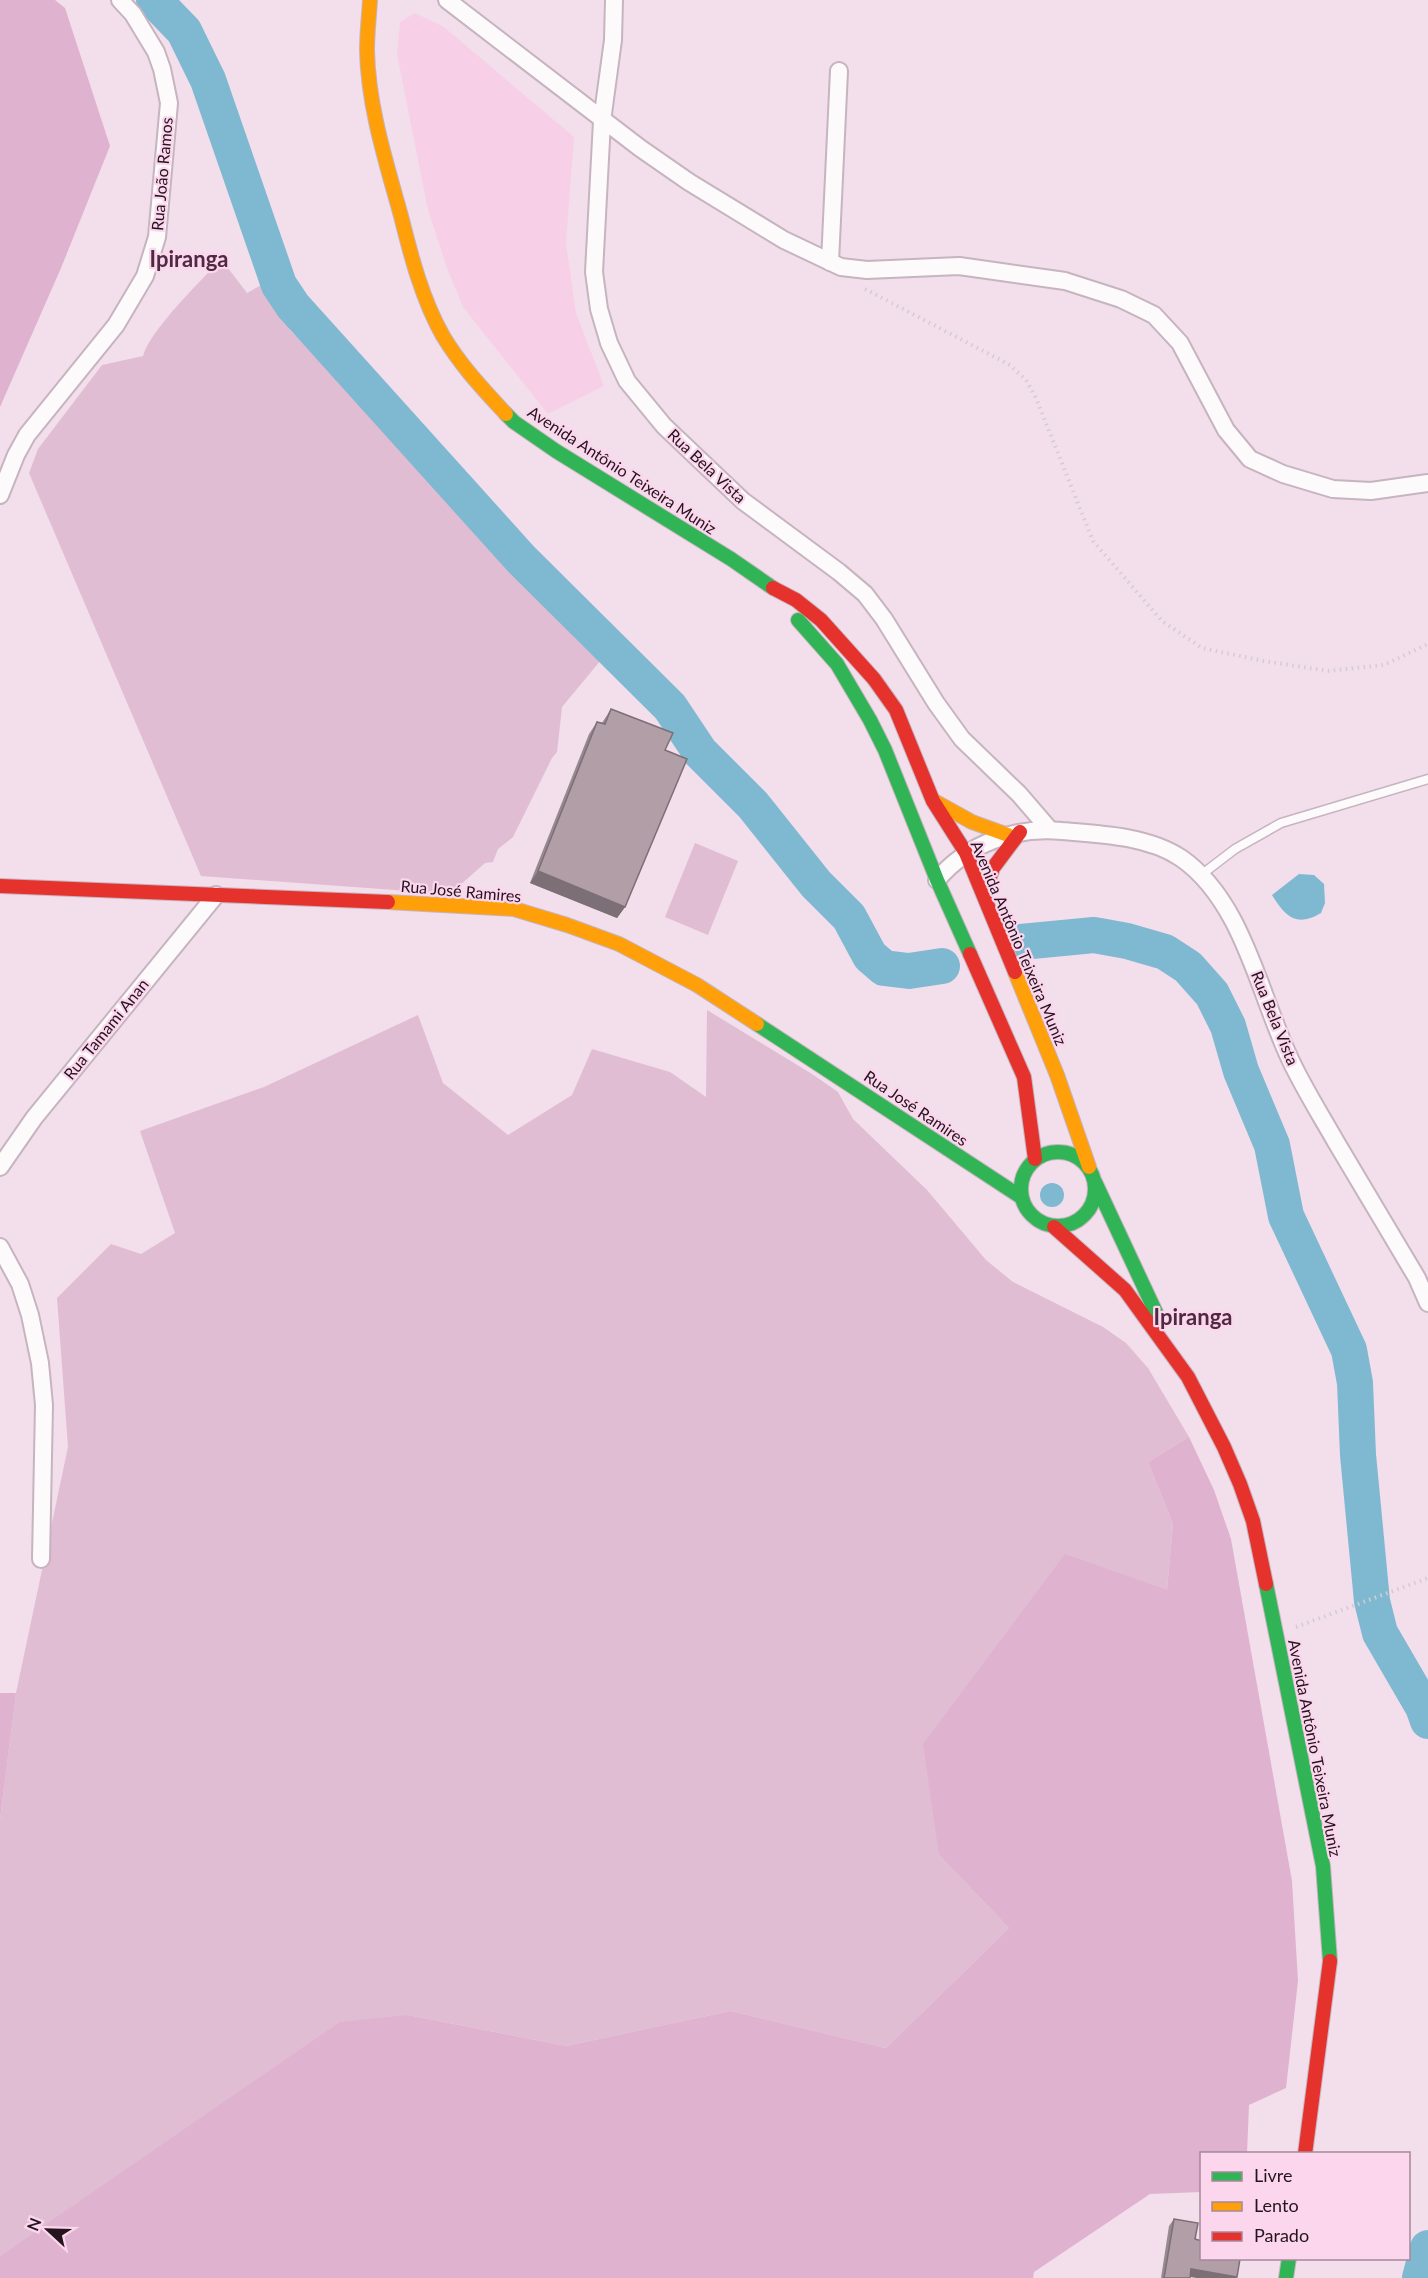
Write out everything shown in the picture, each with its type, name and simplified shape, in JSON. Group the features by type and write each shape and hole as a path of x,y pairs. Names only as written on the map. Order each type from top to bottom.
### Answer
{"main road":[{"name":"Avenida Antônio Teixeira Muniz","path":"370,0 367,50 372,98 382,146 411,255 424,294 442,334 465,370 514,422 556,451 731,559 764,583 796,600 821,620 874,679 896,710 933,801 966,853 1057,1075 1095,1182 1180,1365"},
{"name":"Avenida Antônio Teixeira Muniz","path":"764,583 837,664 885,750 937,880 1024,1077 1035,1159"},
{"path":"933,801 972,822 1014,833 994,864 984,894"},
{"name":"Rua José Ramires","path":"0,886 422,903 514,909 567,925 608,940 697,985 1021,1197"},
{"path":"1021,1197 1022,1178 1026,1169 1035,1159 1049,1152 1064,1151 1076,1156 1089,1167"},
{"path":"1054,1227 1068,1225 1080,1219 1089,1209 1095,1196 1095,1182"},
{"name":"Avenida Antônio Teixeira Muniz","path":"1021,1197 1023,1205 1032,1214 1042,1222 1054,1227 1125,1290 1180,1365 1224,1446 1253,1521 1323,1866 1328,1916 1330,1957 1326,2000 1305,2152"},
{"path":"1286,2278 1289,2260"}],"street":[{"name":"Rua João Ramos","path":"0,495 16,455 27,435 116,325 130,304 145,276 157,237 169,103 156,52 133,14 120,0"},
{"path":"447,0 602,121 689,182 784,240 836,264 867,270 959,266 1065,281 1121,299 1154,315 1180,343 1226,430 1250,459 1283,474 1334,489 1371,491 1428,483"},
{"name":"Rua Bela Vista","path":"614,0 613,40 602,121 594,272 599,309 609,344 627,381 664,426 743,501 865,594 884,619 936,703 962,739 1019,794 1050,830"},
{"path":"836,264 839,71"},
{"name":"Rua Bela Vista","path":"937,880 946,869 966,853 1014,833 1050,830 1103,835 1149,844 1180,857 1201,875 1223,904 1250,956 1293,1066 1417,1278 1428,1303"},
{"name":"Rua Tamami Anan","path":"0,1167 34,1118 216,895"},
{"path":"0,1247 20,1284 30,1315 40,1363 44,1405 40,1559"}],"lane":[{"path":"1201,875 1235,849 1281,823 1428,779"}],"path":[{"path":"836,264 847,279 1010,365 1026,380 1036,398 1093,541 1162,621 1202,648 1328,671 1384,665 1428,644"},
{"path":"1276,1634 1428,1578"}],"shaded area":[{"path":"0,0 55,0 65,8 110,146 61,268 0,407"},
{"path":"415,13 444,27 574,137 566,243 576,313 604,386 548,414 463,307 447,268 428,210 397,54 400,22"},
{"path":"221,259 247,293 263,284 290,330 601,660 562,707 557,752 513,837 498,849 493,862 485,863 450,894 201,876 29,473 38,449 102,365 143,356 165,320"},
{"path":"695,843 738,861 708,935 665,917"},
{"path":"707,1010 838,1092 853,1119 927,1190 986,1260 1013,1282 1103,1327 1126,1343 1148,1368 1189,1437 1148,1462 1173,1524 1167,1590 939,1855 1009,1928 886,2048 730,2011 566,2046 408,2015 131,2167 0,2256 0,1820 16,1693 68,1447 57,1298 111,1244 141,1254 175,1233 140,1131 264,1087 418,1015 443,1083 508,1135 572,1095 592,1049 670,1072 706,1097"},
{"path":"1189,1437 1214,1490 1231,1539 1292,1881 1298,1981 1286,2088 1249,2105 1247,2152 1200,2152 1200,2192 1150,2194 1034,2272 1033,2278 0,2278 0,2256 340,2022 408,2015 566,2046 730,2011 886,2048 1009,1928 939,1855 923,1744 1065,1554 1167,1590 1173,1524 1148,1462"},
{"path":"0,1693 16,1693 0,1820"}],"water":[{"path":"1299,874 1314,875 1324,884 1325,903 1321,913 1305,919 1292,918 1272,895"},
{"path":"1052,1183 1061,1186 1064,1195 1061,1204 1052,1207 1043,1204 1040,1195 1043,1186"}],"building":[{"path":"611,709 673,733 665,750 687,759 625,907 538,871 597,722 605,724"},
{"path":"1174,2219 1198,2223 1195,2239 1200,2240 1200,2260 1240,2260 1237,2277 1191,2269 1190,2278 1164,2278"}],"waterway":[{"path":"154,0 184,31 208,80 279,285 293,306 521,559 670,707 700,752 753,805 816,884 849,917 870,956 884,968 909,971 942,966"},
{"path":"1021,942 1094,935 1127,941 1165,952 1188,967 1212,994 1228,1026 1241,1071 1272,1145 1286,1216 1349,1350 1355,1383 1358,1455 1372,1601 1380,1633 1423,1707 1428,1721"},
{"path":"1420,2278 1428,2248"}],"traffic: fast":[{"path":"506,414 556,451 731,559 773,588"},
{"path":"798,620 837,664 870,720 885,750 937,880 970,954"},
{"path":"757,1024 1021,1197"},
{"path":"1051,1152 1065,1152 1079,1158 1089,1168 1095,1182 1095,1189 1095,1196 1089,1210 1079,1220 1065,1226 1051,1226 1037,1220 1027,1210 1021,1196 1021,1182 1027,1168 1037,1158 1051,1152"},
{"path":"1095,1182 1158,1317"},
{"path":"1266,1584 1323,1866 1330,1961"},
{"path":"1286,2278 1289,2260"}],"traffic: slow":[{"path":"370,0 367,50 374,113 418,277 429,307 450,347 506,414"},
{"path":"934,801 972,822 1008,835"},
{"path":"388,902 514,909 567,925 619,944 697,985 757,1024"},
{"path":"1015,972 1057,1075 1089,1167"}],"traffic: jam":[{"path":"773,588 796,600 821,620 874,679 896,710 933,801 966,853 1015,972"},
{"path":"984,894 993,868 1020,832"},
{"path":"0,886 388,902"},
{"path":"970,954 1024,1077 1035,1159"},
{"path":"1054,1227 1125,1290 1188,1377 1240,1484 1253,1521 1266,1584"},
{"path":"1305,2152 1330,1961"}],"district":[{"name":"Ipiranga","path":"189,259"},
{"name":"Ipiranga","path":"1193,1317"}]}
